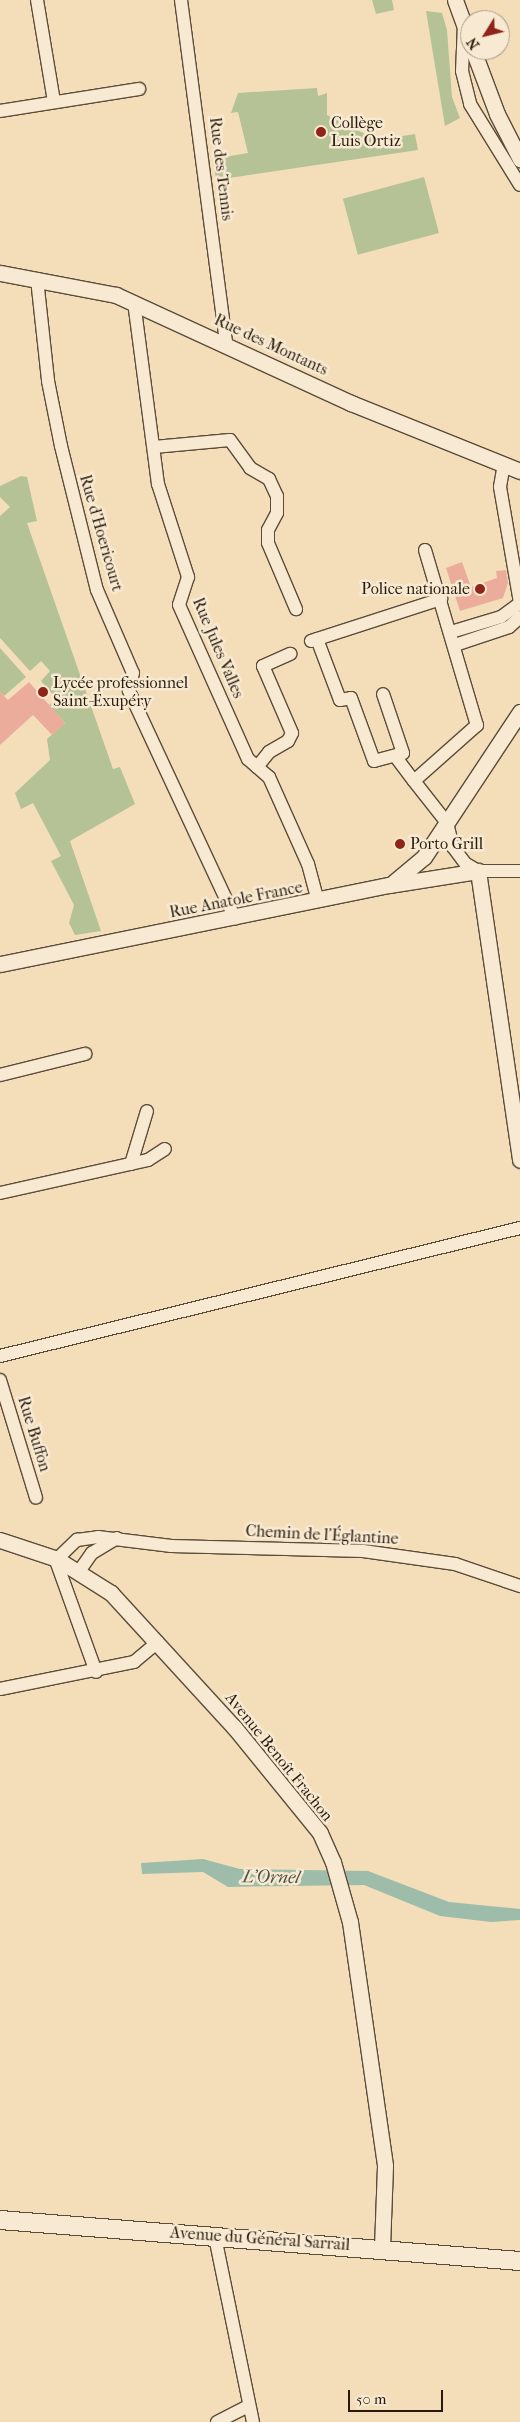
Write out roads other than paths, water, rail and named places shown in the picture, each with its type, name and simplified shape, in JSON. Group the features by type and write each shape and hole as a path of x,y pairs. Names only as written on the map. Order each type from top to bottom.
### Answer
{"main road":[{"name":"Avenue du Général Sarrail","path":"0,2220 382,2248 520,2261"}],"street":[{"path":"37,0 54,102"},
{"name":"Rue des Tennis","path":"181,0 226,343"},
{"path":"455,0 460,13"},
{"path":"462,60 462,71 470,104 520,186"},
{"path":"477,60 497,114 520,159"},
{"path":"0,111 139,89"},
{"name":"Rue des Montants","path":"0,273 99,290 134,302 226,343 351,403 520,471"},
{"name":"Rue d'Hoericourt","path":"37,279 48,381 61,446 97,590 132,673 129,691 235,918"},
{"name":"Rue Jules Valles","path":"134,302 158,484 188,577 179,605 248,759 269,777 308,864 318,901"},
{"path":"154,447 230,440 250,468 269,479 276,496 277,513 268,530 268,543 296,608"},
{"path":"453,639 501,617 520,603 500,487 504,464"},
{"path":"414,781 477,725 425,550"},
{"path":"383,694 403,753 374,761 351,698 340,700 314,640 441,599"},
{"path":"453,639 509,627 520,617"},
{"path":"257,767 269,752 288,742 292,732 262,666 290,654"},
{"path":"390,885 424,857 520,712"},
{"path":"395,756 447,823 458,856 478,871 520,1160"},
{"name":"Rue Anatole France","path":"0,964 235,918 390,885 478,871 520,871"},
{"path":"0,1075 85,1054"},
{"path":"131,1164 147,1111"},
{"path":"0,1193 148,1160 165,1149"},
{"path":"0,1356 520,1228"},
{"name":"Rue Buffon","path":"0,1380 36,1498"},
{"path":"80,1570 92,1553 119,1537"},
{"name":"Chemin de l'Églantine","path":"56,1558 77,1540 119,1537 171,1546 270,1546 408,1556 486,1572 520,1586"},
{"name":"Avenue Benoît Frachon","path":"0,1540 56,1558 80,1570 111,1594 158,1642 303,1810 320,1833 333,1862 344,1896 384,2166 382,2248"},
{"path":"56,1558 96,1672"},
{"path":"0,1689 96,1672 134,1662 158,1642"},
{"path":"214,2237 252,2422"},
{"path":"217,2422 249,2406"}],"water":[{"name":"L'Ornel","path":"203,1859 240,1869 368,1871 449,1902 520,1909 520,1920 491,1922 440,1916 364,1885 228,1887 203,1872 142,1874 141,1863"}],"place":[{"name":"Collège Luis Ortiz","path":"321,132"},
{"name":"Police nationale","path":"480,589"},
{"name":"Lycée professionnel Saint-Exupéry","path":"43,692"},
{"name":"Porto Grill","path":"400,844"}]}
